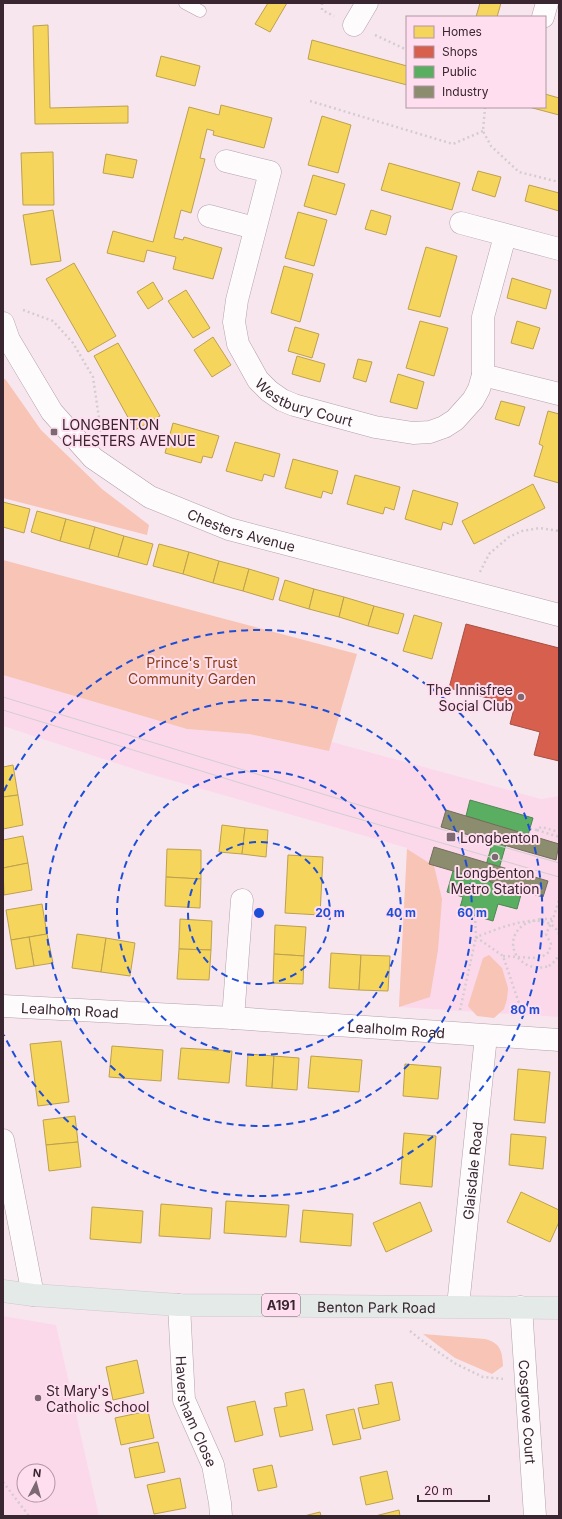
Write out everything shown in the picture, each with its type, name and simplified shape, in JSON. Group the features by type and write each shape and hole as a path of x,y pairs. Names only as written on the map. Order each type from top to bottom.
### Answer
{"main road":[{"name":"Benton Park Road","path":"3,1291 33,1296 178,1305 458,1306 559,1308"}],"street":[{"path":"354,25 367,3"},
{"path":"543,16 547,3"},
{"name":"Westbury Court","path":"226,161 270,172 236,300 234,322 235,334 243,354 258,380 269,391 294,406 391,431 413,434 430,432 444,427 455,420 465,410 479,389 483,375 483,317 505,236"},
{"path":"209,216 255,228"},
{"path":"461,224 559,249"},
{"name":"Chesters Avenue","path":"8,328 52,412 93,458 150,497 229,529 558,613"},
{"path":"483,375 559,394"},
{"path":"233,1018 242,900"},
{"name":"Lealholm Road","path":"3,1006 233,1018 559,1040"},
{"name":"Glaisdale Road","path":"458,1306 486,1036"},
{"path":"3,1140 7,1180 33,1296"},
{"name":"Haversham Close","path":"178,1305 184,1400 213,1465 221,1516"},
{"name":"Cosgrove Court","path":"521,1307 535,1516"}],"lane":[{"path":"185,3 200,11"}],"path":[{"path":"310,101 453,144 483,131"},
{"path":"485,108 483,131 491,146 519,172 559,182"},
{"path":"8,328 53,321 73,343 92,377 102,433 93,458"},
{"path":"473,592 480,571 489,554 509,537 522,531 540,528 559,531"},
{"path":"537,830 541,827 559,832"},
{"path":"530,828 559,837"},
{"path":"476,937 503,956 533,958 542,956 549,952 551,944 546,934 559,900"},
{"path":"455,1034 476,937 474,916"},
{"path":"553,919 540,919 522,926 514,939 514,947 520,961 526,966 534,968 549,966 559,955"},
{"path":"476,937 516,923 537,920 545,921 552,925 559,934"},
{"path":"503,956 531,1038"},
{"path":"406,1327 425,1343 456,1364 477,1374 526,1381"},
{"path":"3,1482 29,1516"}],"shaded area":[{"path":"3,675 187,729 249,734 329,751 332,742 541,799 559,796 559,1017 399,1007 407,848 146,773 3,726"},
{"name":"St Mary's Catholic School","path":"3,1316 56,1325 99,1516 3,1516"}],"green space":[{"path":"3,378 6,380 41,430 102,489 149,525 147,535 3,498"},
{"name":"Prince's Trust Community Garden","path":"3,560 357,654 329,751 249,734 187,729 3,675"},
{"path":"407,849 434,866 442,899 438,950 430,997 399,1007"},
{"path":"489,955 502,968 508,988 504,1009 494,1018 477,1016 468,1006 483,958"},
{"path":"423,1334 485,1339 490,1341 500,1349 503,1366 492,1374 455,1358"}],"building: Homes":[{"path":"268,3 287,3 270,32 255,24"},
{"path":"480,3 501,3 497,16 476,16"},
{"path":"48,25 50,108 128,106 128,123 35,124 33,26"},
{"path":"312,40 406,66 406,85 308,59"},
{"path":"161,56 200,66 195,86 156,76"},
{"path":"546,94 559,98 559,115 533,108 546,108"},
{"path":"221,105 272,118 264,148 213,135 214,131 207,129 200,158 205,159 191,213 181,210 174,238 183,240 184,237 222,248 213,279 173,269 176,257 147,250 144,262 107,253 113,231 153,242 189,107 219,115"},
{"path":"322,116 351,125 338,173 308,165"},
{"path":"53,152 54,205 23,205 21,153"},
{"path":"106,154 137,160 133,178 103,173"},
{"path":"389,163 460,183 452,210 381,190"},
{"path":"478,171 501,177 495,197 472,190"},
{"path":"313,175 345,184 336,215 304,206"},
{"path":"529,185 559,193 559,211 525,201"},
{"path":"53,210 61,261 31,265 23,215"},
{"path":"371,210 391,216 386,235 365,229"},
{"path":"298,212 327,220 314,266 285,258"},
{"path":"426,247 457,256 440,317 408,309"},
{"path":"74,263 116,336 88,352 46,279"},
{"path":"284,266 313,274 300,322 271,313"},
{"path":"512,278 551,290 546,309 507,298"},
{"path":"153,282 163,299 148,309 137,292"},
{"path":"186,290 210,328 193,338 168,301"},
{"path":"420,321 448,328 434,376 406,368"},
{"path":"517,321 540,328 533,349 511,343"},
{"path":"295,327 319,334 312,358 288,351"},
{"path":"213,337 231,365 212,377 194,350"},
{"path":"118,343 160,416 135,430 94,356"},
{"path":"297,356 325,364 320,382 292,374"},
{"path":"358,359 372,362 366,382 353,378"},
{"path":"398,374 424,382 417,409 390,402"},
{"path":"501,401 525,407 519,426 495,419"},
{"path":"548,411 559,414 559,483 534,476 543,446 539,444"},
{"path":"173,423 219,436 212,458 203,456 201,463 165,453"},
{"path":"235,442 280,454 274,477 264,474 262,481 226,471"},
{"path":"293,459 338,471 332,494 323,491 321,498 285,488"},
{"path":"355,475 400,487 394,510 385,507 383,514 347,504"},
{"path":"533,484 545,508 474,544 462,521"},
{"path":"413,490 458,503 452,525 443,522 441,530 405,519"},
{"path":"3,502 30,509 24,533 3,527"},
{"path":"37,511 66,519 60,541 31,532"},
{"path":"66,519 95,527 89,549 60,541"},
{"path":"95,527 124,536 118,557 89,549"},
{"path":"124,536 153,544 147,565 118,557"},
{"path":"159,544 189,552 183,574 153,566"},
{"path":"189,552 219,561 213,583 183,574"},
{"path":"219,561 249,569 243,591 213,583"},
{"path":"249,569 279,578 273,600 243,591"},
{"path":"285,580 314,589 309,609 279,600"},
{"path":"314,589 344,597 339,617 309,609"},
{"path":"344,597 374,606 368,626 339,617"},
{"path":"374,606 404,614 398,634 368,626"},
{"path":"414,615 442,623 432,659 403,651"},
{"path":"13,765 18,795 3,797 3,767"},
{"path":"18,795 23,825 3,829 3,797"},
{"path":"222,825 245,828 242,854 219,852"},
{"path":"245,828 268,830 266,857 242,854"},
{"path":"23,836 28,863 3,868 3,840"},
{"path":"167,849 201,850 201,879 166,877"},
{"path":"288,855 323,857 320,915 285,913"},
{"path":"28,863 32,890 4,895 3,868"},
{"path":"166,877 201,879 200,908 165,906"},
{"path":"42,904 47,934 11,940 6,910"},
{"path":"180,919 212,921 211,950 179,949"},
{"path":"275,925 306,927 304,956 274,954"},
{"path":"47,934 53,963 34,966 29,937"},
{"path":"77,934 106,938 101,972 72,968"},
{"path":"29,937 34,966 16,969 11,940"},
{"path":"106,938 135,943 130,976 101,972"},
{"path":"179,949 211,950 209,980 177,979"},
{"path":"331,953 361,955 359,990 329,988"},
{"path":"274,954 304,956 303,984 273,983"},
{"path":"361,955 390,956 388,991 359,990"},
{"path":"61,1041 69,1102 38,1106 30,1044"},
{"path":"112,1046 163,1050 161,1081 109,1077"},
{"path":"181,1048 232,1051 229,1083 178,1079"},
{"path":"248,1054 274,1056 272,1088 246,1086"},
{"path":"274,1056 299,1058 297,1090 272,1088"},
{"path":"311,1056 362,1060 359,1092 308,1088"},
{"path":"405,1064 441,1067 438,1099 403,1096"},
{"path":"518,1069 550,1072 545,1123 514,1120"},
{"path":"75,1116 78,1142 46,1145 43,1120"},
{"path":"404,1133 436,1136 432,1187 400,1184"},
{"path":"511,1134 546,1137 543,1169 509,1165"},
{"path":"78,1142 81,1167 49,1171 46,1145"},
{"path":"521,1192 559,1210 559,1222 550,1242 507,1222"},
{"path":"226,1201 289,1205 286,1237 224,1233"},
{"path":"420,1202 432,1231 386,1252 373,1223"},
{"path":"161,1204 212,1208 210,1239 159,1236"},
{"path":"92,1207 143,1211 141,1243 90,1239"},
{"path":"303,1210 353,1214 351,1246 300,1242"},
{"path":"137,1360 144,1393 113,1400 106,1367"},
{"path":"392,1382 400,1420 363,1429 358,1408 379,1404 375,1385"},
{"path":"304,1389 313,1430 280,1437 274,1408 287,1406 285,1393"},
{"path":"255,1401 263,1435 235,1442 227,1407"},
{"path":"354,1409 361,1439 333,1445 326,1415"},
{"path":"148,1411 154,1438 121,1445 115,1418"},
{"path":"158,1442 165,1472 135,1478 129,1448"},
{"path":"272,1465 277,1487 258,1491 253,1469"},
{"path":"387,1471 393,1499 366,1505 360,1477"},
{"path":"180,1478 186,1508 154,1514 147,1485"},
{"path":"399,1510 400,1516 375,1516"},
{"path":"320,1512 321,1516 304,1516"}],"building: Shops":[{"name":"The Innisfree Social Club","path":"466,624 559,648 559,761 534,755 540,732 510,724 515,705 449,688"}],"building: Public":[{"name":"Longbenton Metro Station","path":"470,800 533,818 526,842 508,837 495,883 522,891 517,909 498,904 493,921 459,911 463,897 447,892 453,871 482,879 495,834 477,829 480,820 466,816"}],"building: Industry":[{"path":"446,810 559,844 556,860 441,827"},
{"path":"434,847 548,881 543,897 429,864"}],"tram line":[{"path":"3,697 392,815 559,863"},
{"path":"3,710 328,810 559,877"}],"place":[{"name":"LONGBENTON CHESTERS AVENUE","path":"54,432"},
{"name":"The Innisfree Social Club","path":"521,697"},
{"name":"Longbenton","path":"451,837"},
{"name":"Longbenton Metro Station","path":"495,857"},
{"name":"St Mary's Catholic School","path":"38,1398"}]}
